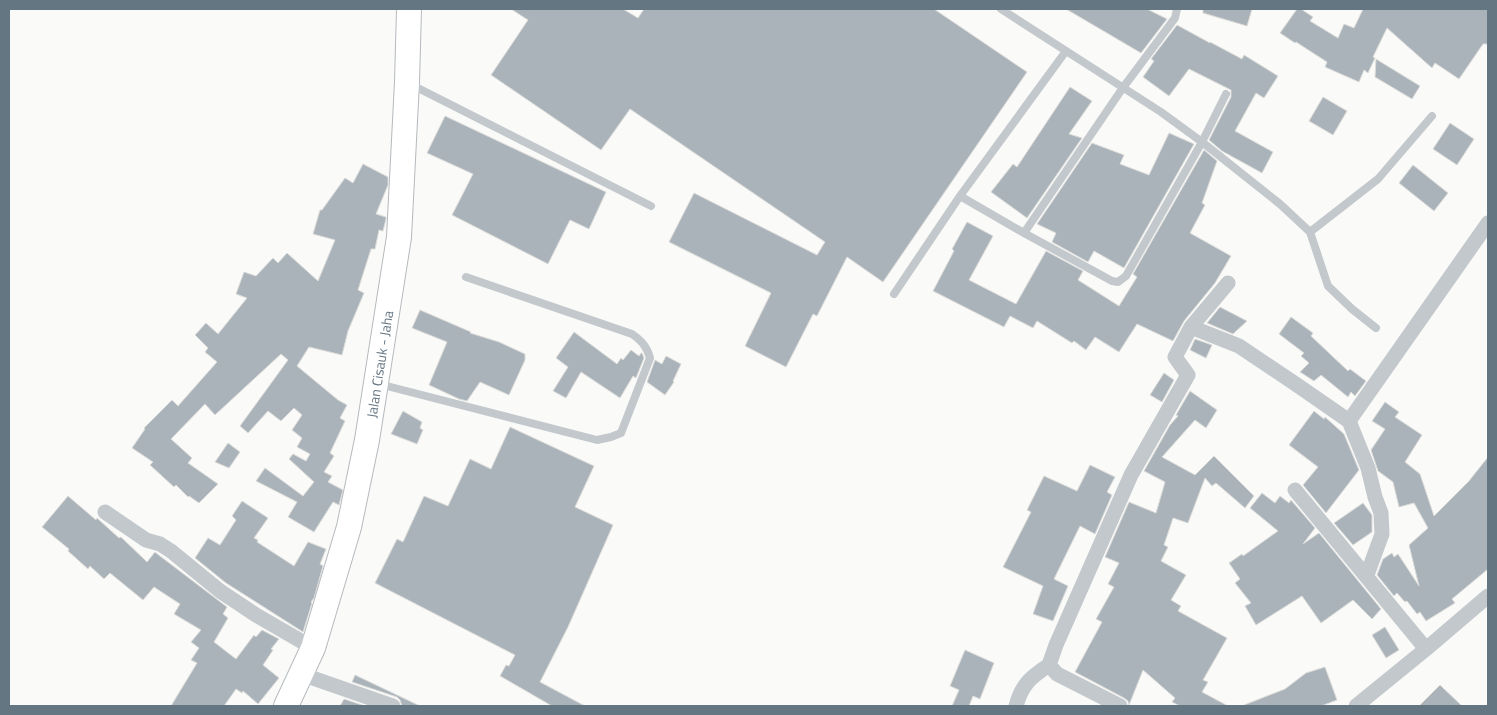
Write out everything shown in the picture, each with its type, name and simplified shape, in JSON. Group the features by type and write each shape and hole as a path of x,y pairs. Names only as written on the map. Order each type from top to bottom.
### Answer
{"main road":[{"name":"Jalan Cisauk - Jaha","path":"286,706 313,648 349,528 367,440 399,237 409,9"}],"street":[{"path":"1349,421 1488,224"},
{"path":"1016,706 1019,694 1031,678 1050,665 1056,645 1131,475 1188,375 1175,357 1191,328 1228,284"},
{"path":"1191,328 1239,346 1349,421 1368,468 1381,513 1382,534 1367,575"},
{"path":"1295,490 1367,575 1426,649"},
{"path":"105,512 146,540 160,544 220,591 256,615 313,648"},
{"path":"1356,706 1488,596"},
{"path":"1050,665 1057,674 1120,706"},
{"path":"301,674 393,706"}],"lane":[{"path":"1001,9 1122,89 1161,112 1280,204 1310,232 1328,286 1352,309 1376,328"},
{"path":"1024,233 1122,89 1175,18 1177,9"},
{"path":"894,294 960,196 1066,51"},
{"path":"407,82 651,206"},
{"path":"960,196 1112,281 1118,282 1126,276 1202,142 1226,94"},
{"path":"1310,232 1378,179 1432,116"},
{"path":"377,383 597,440 611,438 621,433 650,358 647,349 641,341 632,334 466,277"}],"building":[{"path":"511,9 623,9 638,18 644,9 934,9 1027,72 883,282 847,257 817,316 813,314 786,367 745,346 771,293 669,242 694,193 817,255 825,242 630,109 601,150 491,75 528,20"},
{"path":"1066,9 1147,9 1167,19 1141,53"},
{"path":"1203,9 1252,9 1247,26 1203,13"},
{"path":"1297,9 1301,9 1313,17 1310,21 1338,38 1344,24 1354,28 1363,9 1488,9 1488,44 1483,44 1459,79 1435,63 1432,68 1387,28 1373,57 1375,58 1368,73 1364,70 1359,82 1325,67 1327,62 1280,33"},
{"path":"1177,25 1242,59 1244,55 1278,76 1264,98 1256,93 1235,131 1273,152 1262,173 1222,151 1209,140 1231,97 1231,90 1189,69 1169,96 1143,77 1154,61 1151,59"},
{"path":"1376,59 1420,86 1412,99 1375,77"},
{"path":"1070,87 1092,101 1069,134 1082,138 1027,218 991,192 1013,164 1017,167"},
{"path":"1323,97 1347,111 1333,135 1309,121"},
{"path":"445,116 606,192 589,229 570,220 548,264 452,215 473,174 427,153"},
{"path":"1450,123 1474,139 1457,165 1433,149"},
{"path":"1169,133 1194,144 1124,268 1094,251 1088,262 1052,242 1056,233 1037,224 1092,143 1124,155 1120,164 1149,175"},
{"path":"1204,150 1217,161 1202,203 1205,205 1190,233 1231,256 1215,283 1184,321 1173,341 1137,324 1119,352 1095,337 1086,350 1074,341 1072,343 1037,321 1033,328 1010,316 1004,327 933,291 954,251 952,249 967,222 993,236 969,280 1016,304 1046,251 1083,271 1078,280 1119,306 1137,277 1133,274"},
{"path":"363,164 388,177 388,185 376,214 386,217 386,219 383,231 379,230 375,249 371,249 358,290 364,293 348,331 342,355 309,347 297,366 338,400 347,405 340,418 345,421 330,453 334,456 324,472 332,476 328,482 343,490 339,505 333,502 314,532 288,517 297,502 256,481 265,468 303,496 314,482 289,459 293,454 306,461 310,454 297,447 302,438 292,430 302,415 294,408 281,421 268,411 248,433 240,426 288,360 281,354 215,415 205,404 171,439 192,458 188,463 218,484 199,503 188,497 176,485 174,487 150,465 153,462 132,448 144,428 172,400 178,406 217,362 205,352 208,348 195,335 206,323 218,334 247,298 236,294 244,272 256,276 273,258 278,263 287,253 318,281 335,240 313,234 320,210 322,210 345,178 353,183"},
{"path":"1413,165 1448,193 1434,211 1399,183"},
{"path":"1220,307 1247,321 1233,334 1207,323"},
{"path":"420,310 470,333 499,342 525,354 525,360 509,395 480,382 467,401 429,385 447,342 412,328"},
{"path":"1291,317 1313,333 1311,336 1348,371 1350,369 1366,381 1355,396 1351,392 1348,397 1321,375 1314,381 1300,372 1309,363 1301,356 1304,353 1279,334"},
{"path":"574,332 617,364 631,350 639,356 642,353 644,358 636,378 633,376 620,398 581,372 566,398 553,391 568,367 556,358"},
{"path":"1195,339 1212,345 1206,358 1190,350"},
{"path":"666,356 681,364 674,382 665,395 647,382 655,360 662,364"},
{"path":"1164,373 1174,380 1162,402 1150,395"},
{"path":"1190,391 1217,410 1206,428 1195,420 1162,457 1195,475 1214,456 1254,496 1245,508 1216,483 1212,486 1205,478 1188,523 1173,518 1164,545 1168,547 1161,561 1186,575 1171,600 1181,606 1178,611 1227,638 1203,680 1208,682 1202,692 1228,706 1180,706 1172,702 1175,698 1143,670 1129,705 1128,701 1124,698 1075,672 1102,622 1096,619 1114,587 1108,584 1119,563 1105,557 1129,502 1156,513 1165,482 1144,471 1170,425 1178,416 1176,415"},
{"path":"1385,402 1399,412 1395,417 1422,435 1405,462 1420,474 1434,516 1469,481 1488,457 1488,569 1452,599 1455,603 1426,621 1420,612 1417,614 1407,601 1405,602 1397,593 1394,596 1377,575 1383,559 1392,553 1394,557 1398,554 1419,586 1409,545 1428,528 1414,503 1399,507 1393,482 1378,471 1371,450 1385,429 1372,421"},
{"path":"403,411 422,422 420,428 423,430 417,444 391,434"},
{"path":"1314,411 1324,419 1325,417 1344,434 1359,470 1326,513 1303,485 1318,467 1289,445"},
{"path":"510,427 594,466 575,507 613,525 568,627 540,682 585,706 552,706 500,676 506,665 509,666 515,655 375,583 397,539 403,542 424,496 448,506 470,459 491,469"},
{"path":"228,443 240,452 229,468 215,462"},
{"path":"1090,465 1115,477 1107,492 1112,495 1095,534 1080,526 1054,579 1068,586 1053,621 1033,614 1043,586 1003,567 1031,512 1027,510 1044,476 1077,491"},
{"path":"1262,493 1275,503 1280,496 1289,503 1291,500 1315,528 1303,544 1319,533 1381,609 1372,619 1353,600 1321,623 1302,596 1256,625 1245,606 1251,603 1235,583 1240,579 1229,563 1242,554 1243,556 1278,531 1250,508"},
{"path":"68,496 119,538 121,537 147,562 155,552 227,607 223,614 228,618 214,642 236,659 254,635 256,637 262,630 279,639 271,649 273,650 263,665 279,678 258,704 243,691 242,693 236,689 224,706 171,706 197,663 191,660 199,648 191,642 201,630 174,614 180,604 154,587 143,600 110,573 104,579 90,566 88,569 68,551 69,549 42,527"},
{"path":"242,501 268,518 254,538 258,540 257,542 294,566 308,542 326,549 320,564 323,566 303,632 226,583 195,558 208,538 220,545 236,520 232,516"},
{"path":"1363,503 1372,515 1372,532 1353,545 1334,523"},
{"path":"1385,627 1399,650 1386,658 1372,635"},
{"path":"965,650 994,663 980,699 973,696 969,706 952,706 959,690 950,686"},
{"path":"1325,667 1337,700 1321,706 1244,706 1285,689 1306,673"},
{"path":"355,675 420,706 402,706 397,697 352,682"},
{"path":"1440,685 1462,706 1419,706"},
{"path":"344,699 365,706 340,706"}]}
